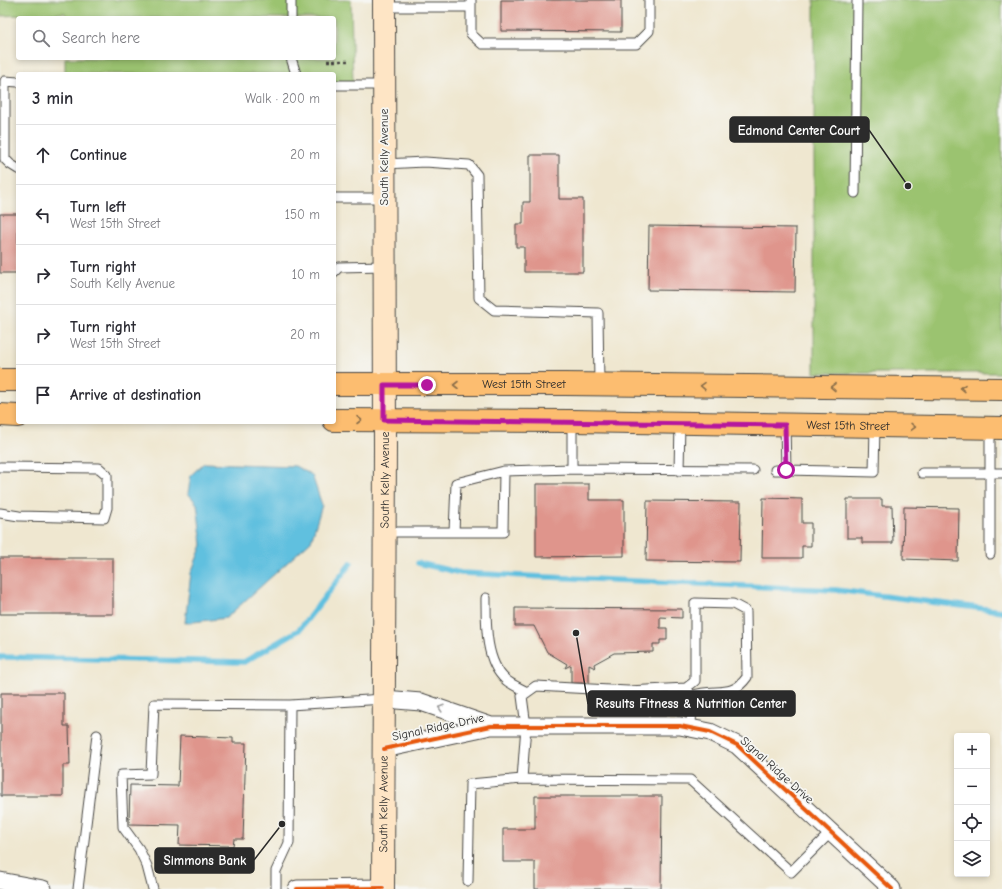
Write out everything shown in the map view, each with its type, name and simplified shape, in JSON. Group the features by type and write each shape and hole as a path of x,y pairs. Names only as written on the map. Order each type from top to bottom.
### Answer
{"main road":[{"name":"South Kelly Avenue","path":"383,888 385,532 384,4"},
{"path":"0,380 16,380"},
{"name":"West 15th Street","path":"336,384 1002,389"},
{"path":"0,415 16,416"},
{"name":"West 15th Street","path":"336,420 996,428"}],"street":[{"name":"Signal Ridge Drive","path":"384,699 421,702 454,712 491,726"},
{"name":"Signal Ridge Drive","path":"384,749 491,726 680,726 710,732 738,745 892,889"},
{"path":"0,882 43,889"},
{"path":"297,889 383,888"}],"lane":[{"path":"291,0 291,16"},
{"path":"384,4 471,3 471,34 482,44 636,44 649,31 649,0"},
{"path":"855,193 857,0"},
{"path":"292,60 295,72"},
{"path":"16,82 5,81 5,158 10,164 16,167"},
{"path":"336,85 384,85"},
{"path":"384,164 425,162 469,165 477,176 479,298 494,310 598,313 599,385"},
{"path":"336,198 384,198"},
{"path":"336,270 339,267 384,266"},
{"path":"572,422 572,469"},
{"path":"679,471 680,423"},
{"path":"785,425 786,470"},
{"path":"775,470 874,472 875,426"},
{"path":"990,554 990,473 996,428"},
{"path":"0,467 99,468 107,475 107,508 104,518 19,516 0,513"},
{"path":"454,532 456,483 504,471 572,469 679,471 753,470"},
{"path":"385,532 503,532 504,471"},
{"path":"922,473 1002,473"},
{"path":"486,598 486,631 490,652 499,672 506,680 527,692"},
{"path":"522,779 526,726 522,696 536,686 628,691 686,688 695,680 695,603 733,604 746,611 747,677 741,686 730,692 703,692 692,696"},
{"path":"686,688 692,696 691,728"},
{"path":"154,889 147,866 138,849 123,827 121,775 151,774 154,704 290,705 384,699"},
{"path":"276,889 276,871 289,843 290,705"},
{"path":"78,889 97,735"},
{"path":"468,881 470,784 522,779 690,780 792,872 831,832"}],"path":[{"path":"327,61 348,61"}],"green space":[{"path":"0,0 351,0 353,85 336,85 336,72 65,72 65,60 336,60 336,16 66,16 65,13 0,16"},
{"path":"814,0 1002,0 1002,373 814,373"}],"water":[{"path":"204,463 295,466 312,475 322,505 311,541 226,618 185,623 191,573 202,545 197,504 188,493 191,475"}],"building":[{"path":"501,0 621,0 621,32 501,31"},
{"path":"530,155 559,155 559,199 583,199 583,272 524,272 524,247 516,247 516,224 523,224 523,202 530,202"},
{"path":"0,214 16,214 16,273 0,273"},
{"path":"649,226 796,228 795,292 648,290"},
{"path":"536,484 589,484 589,500 624,500 624,556 536,557"},
{"path":"763,498 802,499 802,523 811,523 811,546 802,546 802,558 762,558"},
{"path":"847,499 882,499 882,506 892,506 893,543 862,543 862,538 847,538"},
{"path":"647,501 741,502 740,562 646,561"},
{"path":"904,507 959,508 958,561 903,559"},
{"path":"0,558 113,558 113,614 0,614"},
{"path":"515,608 682,609 682,618 660,617 660,628 667,628 667,640 660,640 660,644 653,644 653,652 614,653 594,664 595,668 589,665 589,683 571,683 571,665 565,668 567,664 547,652 534,626 515,626"},
{"path":"1,693 64,693 64,726 69,726 70,765 63,765 63,796 1,796"},
{"path":"180,736 233,738 233,743 246,743 243,839 234,839 233,846 179,845 180,825 129,824 130,785 178,786"},
{"path":"535,796 662,796 661,889 535,889 535,862 503,862 503,829 535,829"}],"waterway":[{"path":"0,657 244,662 299,630 351,563"},
{"path":"418,563 461,573 836,590 1002,611"}],"cycle path":[{"path":"384,749 491,726 680,726 710,732 737,745 892,889"},
{"path":"297,889 383,888"}],"place":[{"name":"Edmond Center Court","path":"908,186"},
{"name":"Results Fitness & Nutrition Center","path":"576,633"},
{"name":"Simmons Bank","path":"282,824"}],"route":[{"path":"427,385 384,385 384,420 785,425 786,470"}]}
